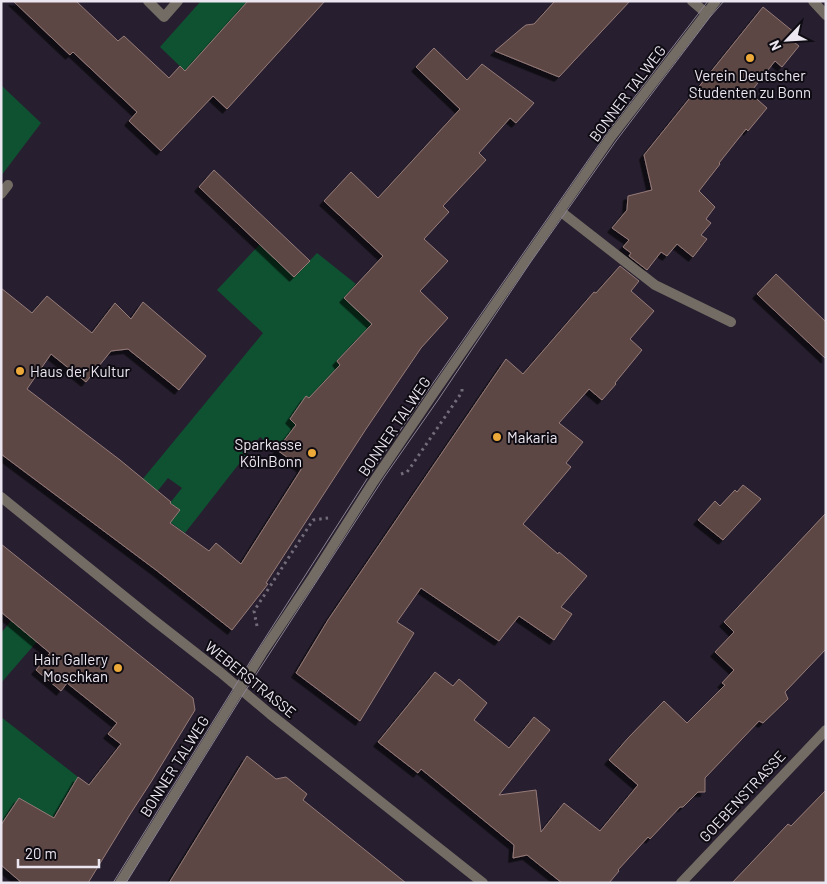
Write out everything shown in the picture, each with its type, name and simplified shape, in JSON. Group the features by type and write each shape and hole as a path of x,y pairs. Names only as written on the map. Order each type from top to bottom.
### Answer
{"street":[{"path":"148,1 164,17 178,1"},
{"path":"692,1 706,14"},
{"name":"BONNER TALWEG","path":"120,883 240,689 432,394 611,137 716,1"},
{"path":"813,1 826,15"},
{"path":"560,211 655,286 731,322"},
{"name":"WEBERSTRASSE","path":"1,497 483,883"},
{"name":"GOEBENSTRASSE","path":"681,883 826,730"}],"path":[{"path":"407,472 462,392"},
{"path":"254,612 312,520"}],"green space":[{"path":"201,1 248,1 185,71 160,47"},
{"path":"1,85 41,123 1,176"},
{"path":"260,244 294,277 317,253 356,284 344,298 373,325 337,361 340,365 315,402 306,396 290,419 296,425 277,450 260,437 185,533 170,522 180,510 170,503 182,488 168,478 152,498 137,486 263,333 217,290"},
{"path":"11,621 20,628 24,623 41,637 1,683 1,633"},
{"path":"1,717 78,777 38,843 24,833 38,809 19,798 1,825"}],"building":[{"path":"13,1 76,1 118,41 124,36 169,78 180,66 185,71 248,1 325,1 227,109 213,96 161,151 129,121 137,112 73,52 70,55"},
{"path":"555,1 630,1 559,77 495,51 526,25 534,24"},
{"path":"763,7 795,33 790,39 799,46 782,67 775,61 750,93 767,108 748,131 746,129 699,191 715,207 706,219 711,223 701,235 707,239 693,257 677,244 667,256 661,252 647,270 629,256 631,253 623,247 629,240 612,228 627,210 628,196 652,190 644,155"},
{"path":"434,48 467,80 482,64 534,103 516,123 510,118 479,153 486,160 443,206 449,212 424,239 448,261 420,291 448,318 421,348 266,583 268,584 232,630 156,570 1,454 1,288 32,313 47,296 92,333 115,303 131,319 143,302 206,356 179,390 128,349 111,351 86,382 51,354 27,389 120,460 180,510 170,523 209,551 216,543 241,564 302,468 277,450 296,425 290,419 306,396 309,398 340,365 337,361 372,324 344,298 383,256 324,201 351,172 378,198 460,109 416,67"},
{"path":"214,170 310,261 294,277 199,187"},
{"path":"620,266 639,281 631,291 654,311 630,339 642,350 602,400 589,389 559,423 583,442 566,463 571,467 523,524 587,576 561,607 572,614 554,640 519,616 499,641 421,588 397,622 414,633 360,721 296,673 328,620 506,359 523,374 594,292 596,293"},
{"path":"776,274 826,322 826,359 757,294"},
{"path":"743,485 761,499 723,540 698,520 715,501 720,506 735,490 737,492"},
{"path":"826,513 826,649 785,692 788,699 763,723 759,721 705,778 705,792 698,792 683,807 680,807 650,839 648,837 618,870 609,883 562,883 527,855 513,858 514,845 421,769 418,773 378,742 435,672 453,686 459,679 487,703 474,720 509,748 534,717 550,730 499,795 536,790 541,832 564,803 600,831 638,785 609,760 664,701 687,723 725,685 722,683 734,670 715,652 734,632 724,622"},
{"path":"1,544 193,698 195,710 88,883 22,883 1,865 1,825 19,798 54,818 78,777 89,785 121,744 108,734 117,723 67,683 61,691 36,670 50,653 1,612"},
{"path":"247,756 276,779 286,777 307,794 303,800 406,883 169,883"},
{"path":"826,790 826,883 732,883 788,824 791,826"}],"tram line":[{"path":"113,883 253,657 374,468 607,133 708,1"},
{"path":"126,883 244,693 385,476 530,263 616,141 724,1"}],"place":[{"name":"Verein Deutscher Studenten zu Bonn","path":"750,58"},
{"name":"Haus der Kultur","path":"20,371"},
{"name":"Makaria","path":"497,437"},
{"name":"Sparkasse KölnBonn","path":"312,453"},
{"name":"Hair Gallery Moschkan","path":"118,668"}]}
